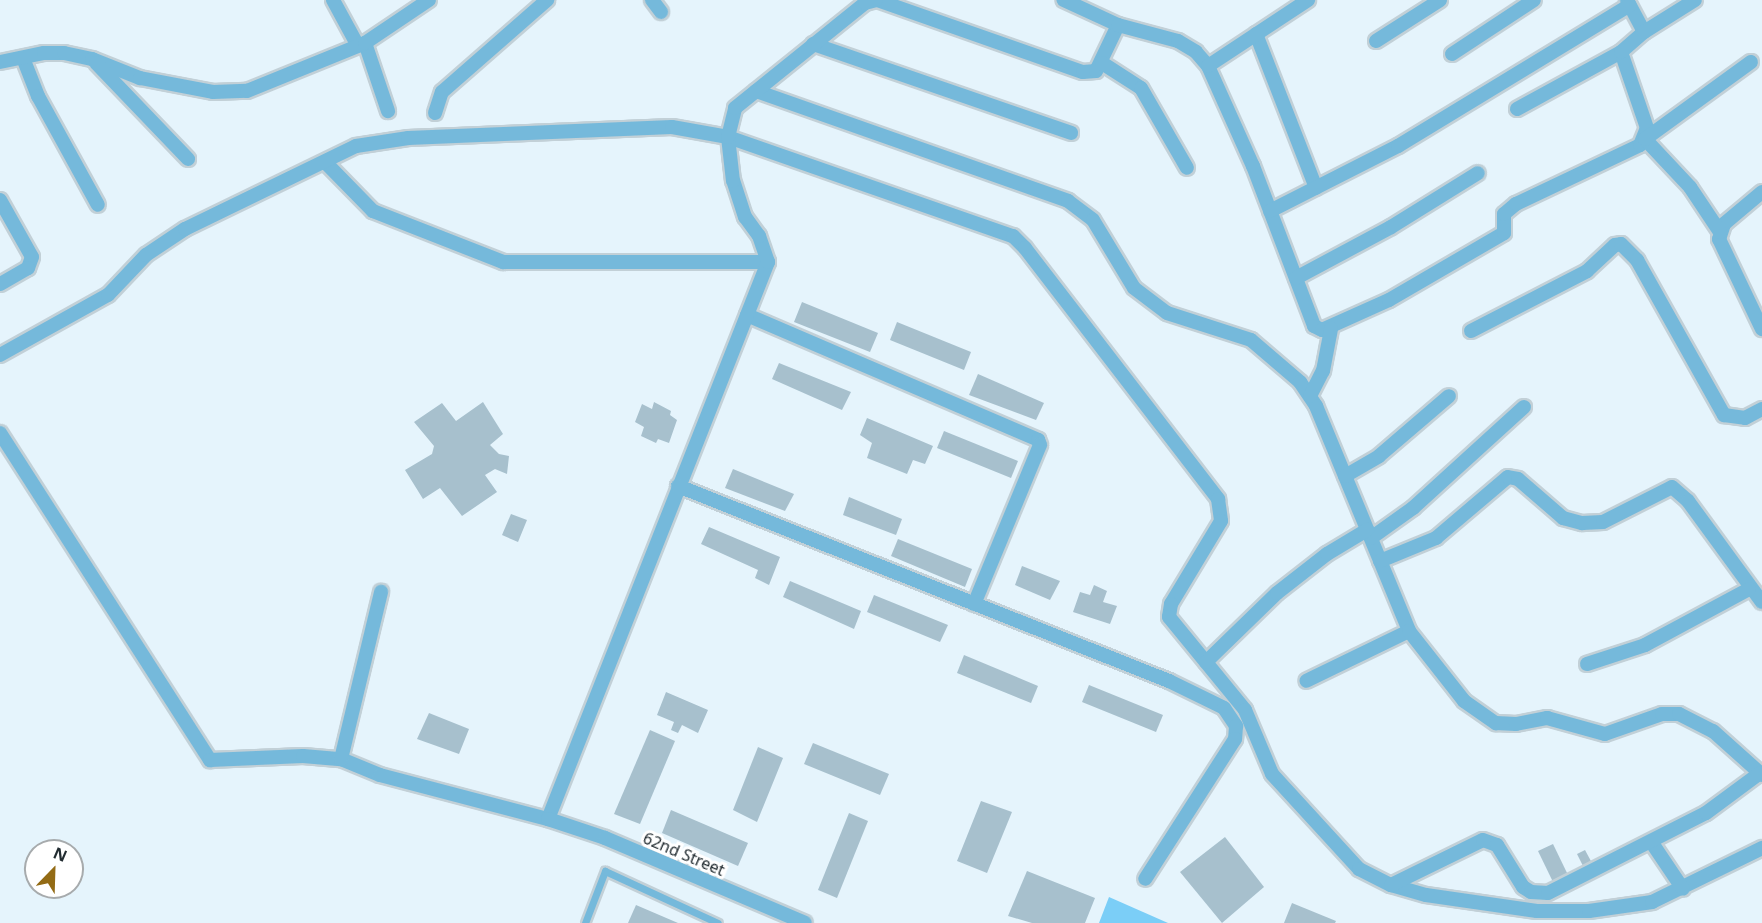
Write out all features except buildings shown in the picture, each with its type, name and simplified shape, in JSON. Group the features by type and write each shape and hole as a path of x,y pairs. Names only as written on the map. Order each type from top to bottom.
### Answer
{"street":[{"path":"333,0 362,44 388,111"},
{"path":"0,62 63,53 92,59 140,78 213,92 247,91 362,44 429,0"},
{"path":"435,113 442,92 547,0"},
{"path":"652,0 661,12"},
{"path":"548,819 768,262 759,236 745,217 733,181 728,137 735,108 865,3 877,0 1083,72 1096,71 1102,63 1118,25"},
{"path":"1064,0 1087,6 1118,25 1179,41 1208,66 1270,211 1314,326 1330,329 1504,232 1504,214 1509,208 1640,146 1645,139 1751,62"},
{"path":"1208,66 1307,0"},
{"path":"1376,41 1440,0"},
{"path":"1452,54 1534,0"},
{"path":"1517,109 1621,52 1644,32 1695,0"},
{"path":"1270,211 1398,146 1628,2 1644,32"},
{"path":"1256,34 1316,188"},
{"path":"813,44 1071,133"},
{"path":"1621,52 1647,128 1645,139"},
{"path":"23,58 38,96 98,205"},
{"path":"92,59 188,159"},
{"path":"1102,63 1141,88 1187,168"},
{"path":"756,91 1068,201 1093,220 1134,288 1167,313 1251,340 1275,357 1310,396 1409,632 1464,701 1496,723 1516,724 1547,718 1605,734 1662,714 1679,714 1713,731 1761,774 1706,813 1652,843 1541,894 1523,887 1497,845 1483,840 1391,885"},
{"path":"0,355 108,295 146,255 185,229 357,146 408,138 672,127 728,137 1019,241 1218,499 1221,521 1171,604 1169,617 1245,710 1272,774 1359,869 1391,885 1426,894 1537,911 1589,911 1652,902 1762,849"},
{"path":"1645,139 1690,187 1720,232"},
{"path":"325,162 373,211 503,262 768,262"},
{"path":"1296,278 1391,227 1478,173"},
{"path":"1762,192 1724,224 1719,239 1759,314 1762,329"},
{"path":"0,200 32,257 28,268 0,284"},
{"path":"1471,331 1587,271 1614,245 1621,244 1637,260 1724,415 1744,418 1762,409"},
{"path":"747,315 1038,440 1040,445 974,604"},
{"path":"1310,396 1323,371 1330,329"},
{"path":"1345,476 1379,456 1449,396"},
{"path":"1206,662 1277,593 1327,554 1369,534 1413,508 1524,407"},
{"name":"62nd Street","path":"0,433 210,759 303,756 341,759 380,775 548,819 605,838 805,923"},
{"path":"1380,561 1436,538 1508,477 1518,479 1563,518 1582,523 1603,522 1672,488 1688,501 1749,589 1762,602"},
{"path":"678,486 1169,681 1224,708 1236,726 1235,739 1145,879"},
{"path":"1587,664 1645,645 1749,589"},
{"path":"341,759 381,592"},
{"path":"1306,681 1409,632"},
{"path":"1652,843 1683,889"}],"lane":[{"path":"585,923 605,871 718,923"}],"shaded area":[{"path":"1109,897 1168,923 1099,923"}]}
